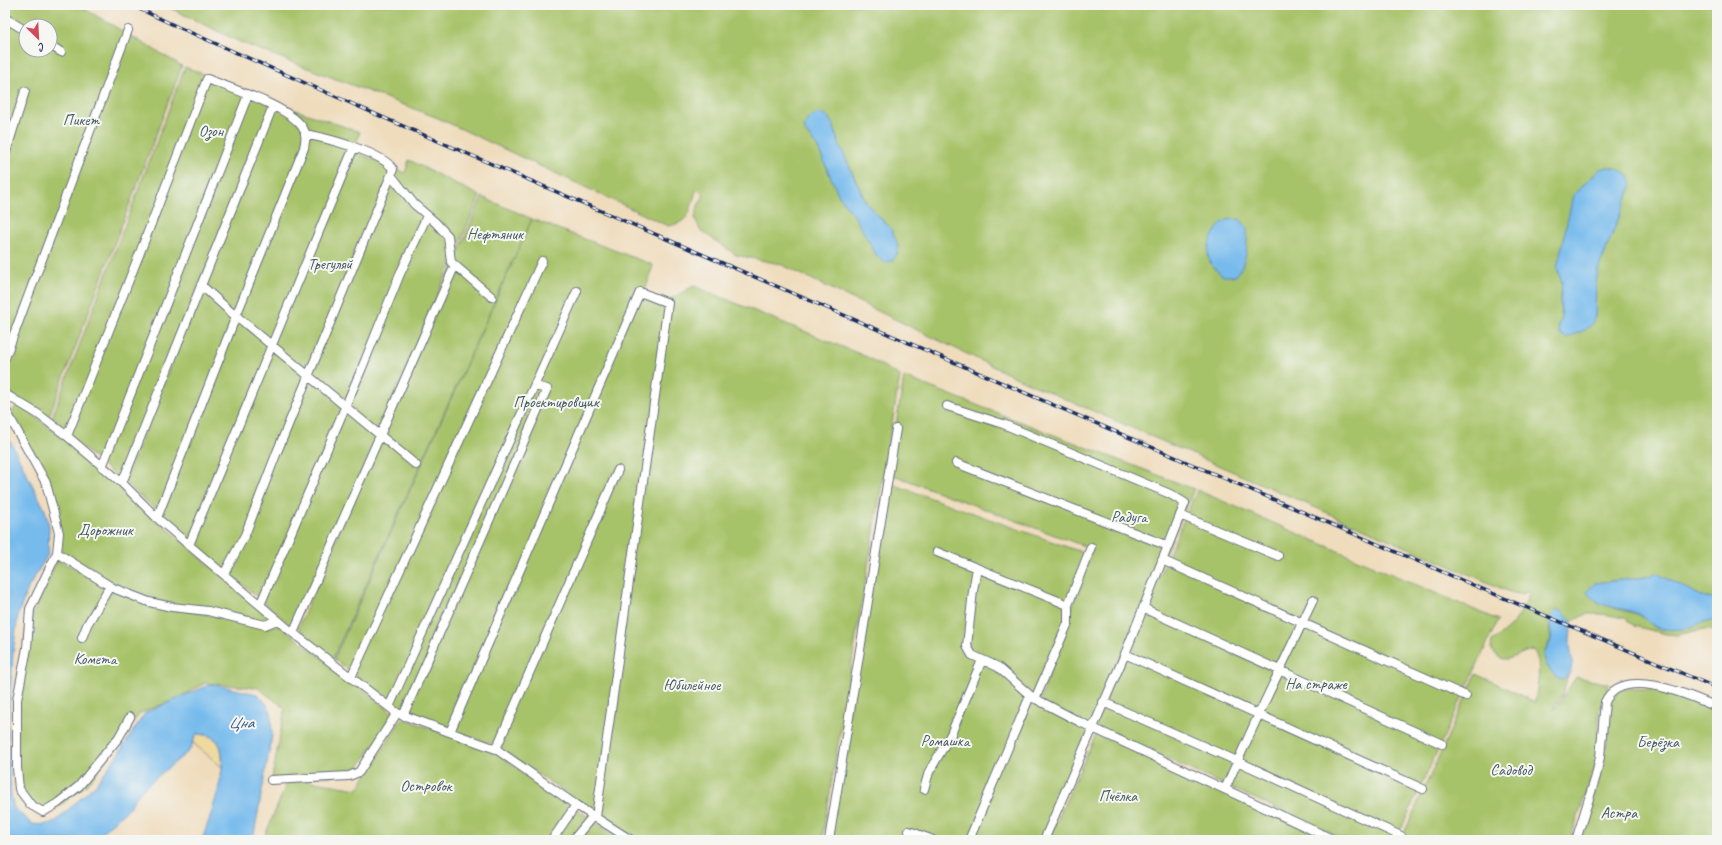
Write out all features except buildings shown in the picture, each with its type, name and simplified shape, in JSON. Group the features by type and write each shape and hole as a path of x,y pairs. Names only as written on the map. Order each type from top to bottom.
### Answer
{"street":[{"path":"5,18 18,26"},
{"path":"5,358 128,30"},
{"path":"67,436 140,255 207,79 273,106 292,117 300,124 305,134 304,148 157,518"},
{"path":"5,155 25,91"},
{"path":"102,467 248,95"},
{"path":"122,483 273,106"},
{"path":"224,574 245,535 277,452 393,169 389,162 354,147 323,137 305,134"},
{"path":"189,545 354,147"},
{"path":"391,175 414,204 448,236 451,262 492,297"},
{"path":"260,605 400,274 427,216"},
{"path":"351,677 542,260"},
{"path":"293,633 455,265"},
{"path":"201,285 236,316 416,465"},
{"path":"389,707 577,291"},
{"path":"450,732 640,292 668,303 595,817 573,840"},
{"path":"271,780 349,776 359,772 400,715 547,389 535,386"},
{"path":"5,394 38,414 67,436 122,483 157,518 277,620 400,715 496,748 576,805 630,840"},
{"path":"947,406 1003,424 1170,494 1185,503 1125,654 1044,840"},
{"path":"5,408 46,483 59,533 57,553 30,609 27,648 17,700 17,768 19,789 31,805 43,812 58,803 79,786 118,737 130,717"},
{"path":"829,840 896,429"},
{"path":"956,463 1168,546"},
{"path":"496,748 618,470"},
{"path":"1180,515 1278,556"},
{"path":"969,840 1068,623 1068,605 1091,547"},
{"path":"937,552 1068,605"},
{"path":"57,553 110,586 149,602 172,607 208,611 265,625 277,620"},
{"path":"1162,560 1466,696"},
{"path":"977,568 967,646 972,655 998,667 1033,698 1092,728 1225,789 1317,836 1334,840"},
{"path":"82,638 87,625 110,586"},
{"path":"1225,789 1313,600"},
{"path":"1143,608 1442,744"},
{"path":"1125,654 1258,716 1423,789"},
{"path":"924,789 929,772 951,734 982,660"},
{"path":"1576,840 1596,776 1600,757 1605,702 1610,695 1622,687 1649,685 1667,687 1717,707"},
{"path":"1103,702 1401,836"},
{"path":"552,840 576,805"},
{"path":"909,831 934,840"}],"green space":[{"name":"Пикет","path":"5,5 78,5 182,66 48,419 5,390"},
{"name":"Садовод","path":"164,5 1717,5 1717,599 1705,598 1656,573 1646,577 1595,583 1613,608 1637,614 1656,628 1685,628 1716,618 1717,630 1699,630 1677,635 1666,634 1634,626 1625,618 1602,614 1587,614 1572,621 1562,611 1549,627 1551,639 1545,650 1562,679 1568,676 1562,695 1555,705 1554,710 1576,677 1609,684 1599,711 1599,755 1570,840 1401,840 1476,674 1535,702 1539,668 1536,655 1533,650 1505,659 1496,655 1491,648 1492,641 1516,620 1530,591 1521,594 1512,593 1017,378 780,264 736,255 700,230 695,218 698,206 704,195 697,189 686,218 676,224 668,226 438,118 242,43","holes":["833,125 839,144 866,203 891,229 855,217 839,196 817,146 806,133","1631,184 1599,267 1596,283 1558,325 1562,318 1560,301 1562,283 1557,268"]},
{"name":"Озон","path":"185,67 273,101 120,480 51,420"},
{"name":"Трегуляй","path":"275,103 360,132 354,151 405,173 409,160 480,196 294,628 161,516 124,482"},
{"name":"Нефтяник","path":"482,197 532,219 333,658 298,628"},
{"name":"Юбилейное","path":"532,219 653,265 643,297 663,303 694,286 867,357 900,376 822,840 635,840 495,745 411,717 334,659"},
{"name":"Ромашка","path":"904,377 1194,489 1091,724 1043,840 827,840 889,483 1087,554 1036,701 1041,698 1092,549 888,473"},
{"name":"Дорожник","path":"19,404 67,441 268,616 265,623 148,599 104,578 60,552 50,485 40,461 11,414"},
{"name":"На страже","path":"1197,490 1498,620 1396,840 1346,840 1094,726"},
{"name":"Комета","path":"57,560 148,605 190,611 266,627 279,625 395,714 353,775 290,778 358,789 402,718 499,755 621,840 263,840 289,778 272,778 285,708 258,688 205,683 177,699 140,713 89,783 45,817 25,798 15,759 26,629"},
{"name":"Берёзка","path":"1623,688 1668,690 1717,712 1717,840 1580,840 1600,776 1608,734 1607,703"},
{"name":"Пчёлка","path":"1096,734 1316,833 1313,840 1048,840"}],"sand":[{"path":"196,734 215,739 221,748 222,767 193,743"}],"water":[{"path":"819,113 828,117 833,125 839,144 866,203 891,229 898,245 897,254 892,261 884,262 877,256 855,217 839,196 817,146 806,133 804,125 810,117"},
{"path":"1608,167 1616,168 1629,176 1632,184 1599,267 1596,283 1595,317 1591,325 1585,330 1566,338 1559,333 1558,325 1562,318 1560,301 1562,283 1557,268 1573,195 1600,169"},
{"path":"1240,219 1247,228 1247,247 1245,259 1236,276 1223,276 1211,264 1208,257 1209,245 1213,234 1223,222"},
{"name":"Цна","path":"5,431 45,510 49,526 48,554 28,588 18,615 13,652 8,726 8,757 11,796 14,808 32,824 44,825 56,821 96,784 117,756 145,713 211,684 257,694 265,702 271,712 272,735 253,840 202,840 218,791 221,776 222,751 218,742 214,738 208,735 196,734 190,750 141,790 128,809 93,840 5,840"},
{"path":"1656,573 1705,598 1717,599 1717,619 1706,621 1684,629 1659,629 1640,615 1598,602 1587,592 1595,583 1646,577"},
{"path":"1556,610 1562,611 1572,621 1570,643 1572,664 1567,677 1563,679 1558,678 1550,670 1544,655 1551,641 1550,622"}],"railway":[{"path":"131,5 389,120 1473,585 1717,688"}],"park label":[{"name":"Проектировщик","path":"556,401"},
{"name":"Радуга","path":"1129,516"},
{"name":"Островок","path":"426,785"},
{"name":"Астра","path":"1619,812"}]}
